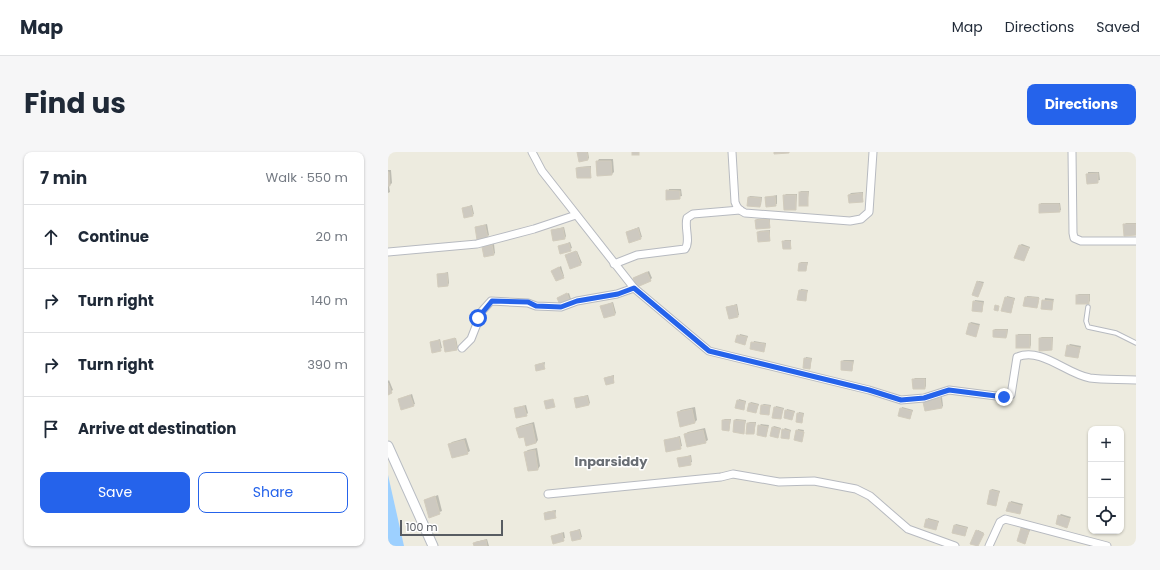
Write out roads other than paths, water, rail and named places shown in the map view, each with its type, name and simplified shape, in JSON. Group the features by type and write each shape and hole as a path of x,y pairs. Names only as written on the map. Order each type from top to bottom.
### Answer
{"main road":[{"path":"388,446 433,546"}],"street":[{"path":"532,152 542,171 634,288 709,351 869,390 901,400 924,398 949,390 1004,397 1011,395 1017,357 1025,354 1045,358 1089,378 1136,380"},
{"path":"732,152 736,208 746,213 850,221 860,219 869,212 873,152"},
{"path":"1072,152 1074,238 1081,241 1136,241"},
{"path":"614,264 637,255 685,249 688,243 685,225 686,218 693,214 740,210"},
{"path":"388,252 477,244 576,215"},
{"path":"462,348 471,339 480,315 492,301 528,302 542,306 561,307 577,301 618,294 634,288"},
{"path":"548,494 721,477 733,474 779,482 814,481 856,489 870,496 908,529 955,546"},
{"path":"989,546 1000,522 1005,519 1107,546"}],"lane":[{"path":"1088,307 1086,321 1088,327 1116,333 1136,343"}],"water":[{"path":"388,475 404,546 388,546"}],"district":[{"name":"Inparsiddy","path":"611,461"}]}
